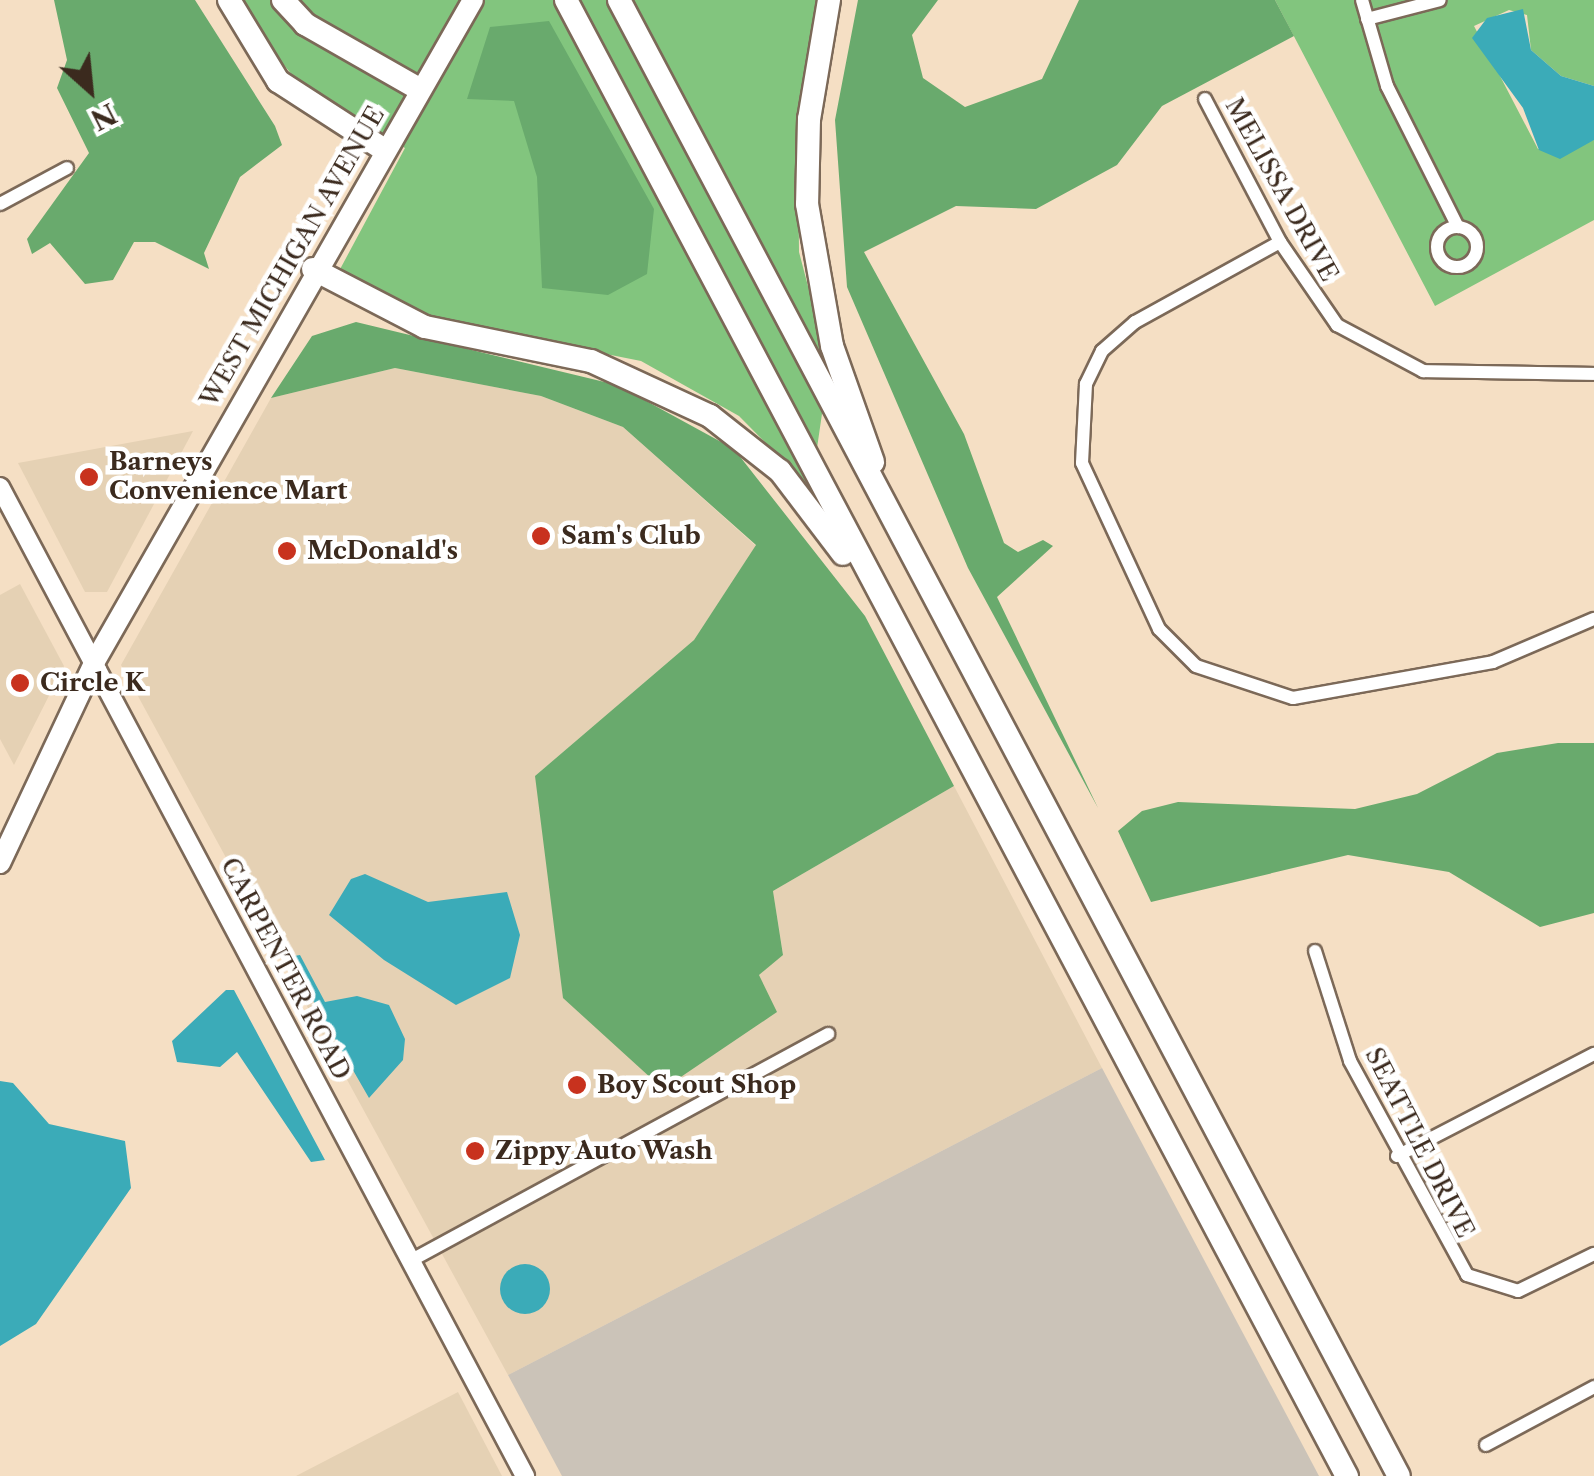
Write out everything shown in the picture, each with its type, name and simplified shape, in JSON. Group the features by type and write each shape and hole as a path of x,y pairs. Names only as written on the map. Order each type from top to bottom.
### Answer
{"highway":[{"path":"229,0 278,81 382,150"},
{"path":"283,0 305,24 419,89"},
{"name":"WEST MICHIGAN AVENUE","path":"0,864 95,660 313,269 473,0"},
{"path":"566,0 1347,1476"},
{"path":"618,0 1399,1476"},
{"path":"829,0 809,120 815,276 895,527"},
{"path":"313,269 425,328 590,361 710,416 806,500 918,668"}],"main road":[{"name":"CARPENTER ROAD","path":"0,487 525,1476"}],"street":[{"path":"1362,0 1386,86 1458,226"},
{"path":"1367,19 1440,0"},
{"name":"MELISSA DRIVE","path":"1205,99 1280,242 1336,326 1382,358 1460,375 1594,374"},
{"path":"0,204 67,168"},
{"path":"1280,242 1135,322 1102,352 1086,384 1082,463 1160,629 1209,673 1293,698 1493,662 1594,619"},
{"name":"SEATTLE DRIVE","path":"1315,951 1344,1046 1397,1156 1446,1246 1481,1285 1534,1286 1594,1254"},
{"path":"410,1260 828,1034"},
{"path":"1397,1156 1594,1054"},
{"path":"1486,1445 1594,1386"}],"shaded area":[{"path":"395,368 541,396 623,427 756,546 694,640 535,776 759,975 783,954 773,891 954,786 1102,1068 508,1375 121,665 271,398"},
{"path":"193,431 107,592 85,592 18,463"},
{"path":"20,584 64,666 14,765 0,739 0,595"},
{"path":"1102,1068 1319,1476 562,1476 508,1375"},
{"path":"458,1392 502,1476 296,1476"}],"green space":[{"path":"54,0 195,0 275,126 282,145 240,177 204,253 209,269 155,242 134,242 113,280 85,284 50,243 32,254 27,239 89,153 57,88 67,60"},
{"path":"243,0 820,0 798,132 799,252 829,366 811,489 739,416 641,361 425,318 338,273 405,148 301,86 250,23"},
{"path":"858,0 938,0 912,35 923,78 965,107 1042,79 1079,0 1275,0 1294,36 1162,106 1117,165 1036,209 956,206 864,252 964,434 1004,543 1018,552 1043,540 1053,546 997,597 1098,808 968,568 847,287 835,120"},
{"path":"1275,0 1594,0 1594,86 1561,76 1531,50 1527,15 1509,10 1474,26 1538,149 1594,140 1594,220 1435,306"},
{"path":"549,21 654,209 647,274 608,295 542,288 537,177 514,101 467,99 490,27"},
{"path":"356,322 617,385 734,449 865,616 954,786 773,891 783,955 759,975 777,1012 663,1089 563,998 535,776 694,640 756,545 623,427 541,396 395,368 271,398 312,336"},
{"path":"1558,743 1594,743 1594,913 1540,927 1449,872 1348,855 1151,902 1118,831 1142,811 1178,802 1355,809 1417,794 1497,753"}],"water":[{"path":"1523,9 1531,50 1561,76 1594,86 1594,140 1560,159 1539,150 1523,108 1472,38 1487,18"},
{"path":"365,874 428,902 507,892 520,935 510,978 456,1005 384,960 329,915 351,879"},
{"path":"300,955 325,1002 357,996 389,1005 405,1039 403,1060 369,1098 288,957"},
{"path":"226,990 234,990 325,1160 311,1162 237,1052 220,1067 177,1062 172,1041"},
{"path":"0,1081 13,1083 49,1124 125,1141 131,1188 36,1324 0,1346"},
{"path":"525,1264 542,1272 550,1289 542,1306 525,1314 508,1306 500,1289 508,1272"}],"place":[{"name":"Barneys Convenience Mart","path":"89,477"},
{"name":"Sam's Club","path":"541,536"},
{"name":"McDonald's","path":"287,551"},
{"name":"Circle K","path":"20,683"},
{"name":"Boy Scout Shop","path":"577,1085"},
{"name":"Zippy Auto Wash","path":"475,1151"}]}
